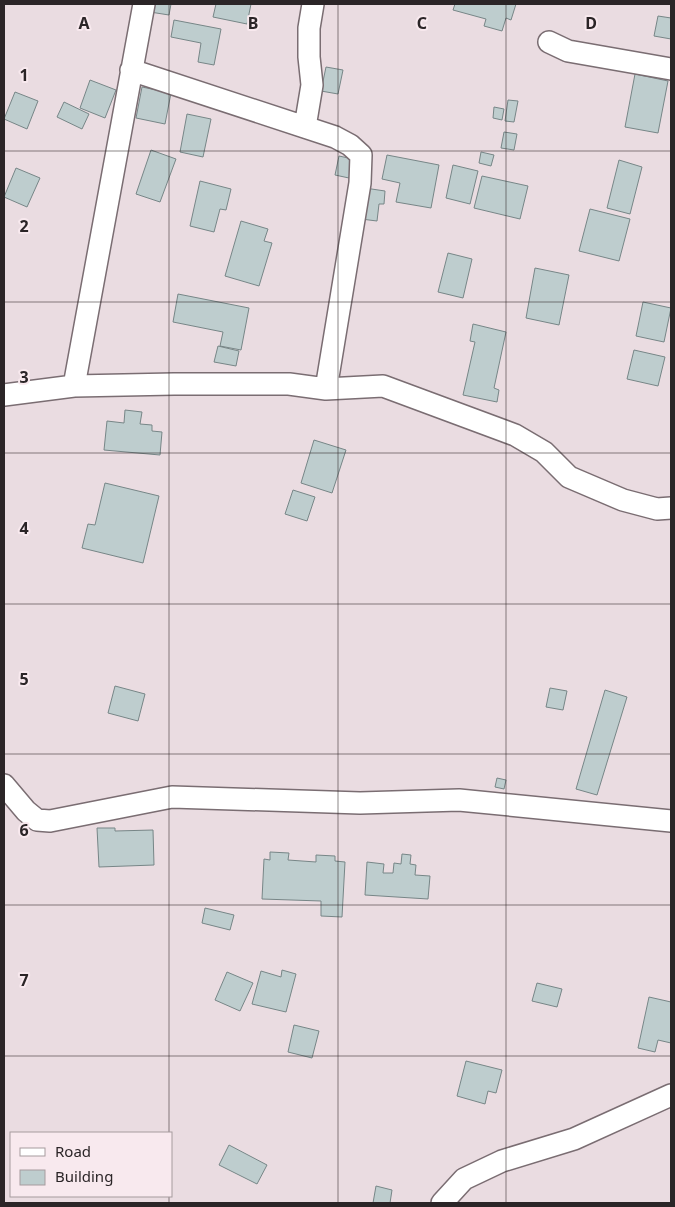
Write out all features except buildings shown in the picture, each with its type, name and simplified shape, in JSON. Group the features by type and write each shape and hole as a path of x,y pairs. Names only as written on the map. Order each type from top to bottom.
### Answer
{"street":[{"path":"74,386 144,4"},
{"path":"305,127 312,85 309,57 309,28 313,4"},
{"path":"549,42 568,51 671,69"},
{"path":"131,70 335,137 350,145 361,155 360,183 326,389"},
{"path":"4,395 74,386 289,384 326,389 384,386 515,435 544,452 569,477 623,500 657,508 671,508"},
{"path":"4,785 26,811 37,820 50,821 172,797 360,802 459,800 671,821"},
{"path":"442,1203 464,1179 502,1161 574,1139 671,1095"}]}
